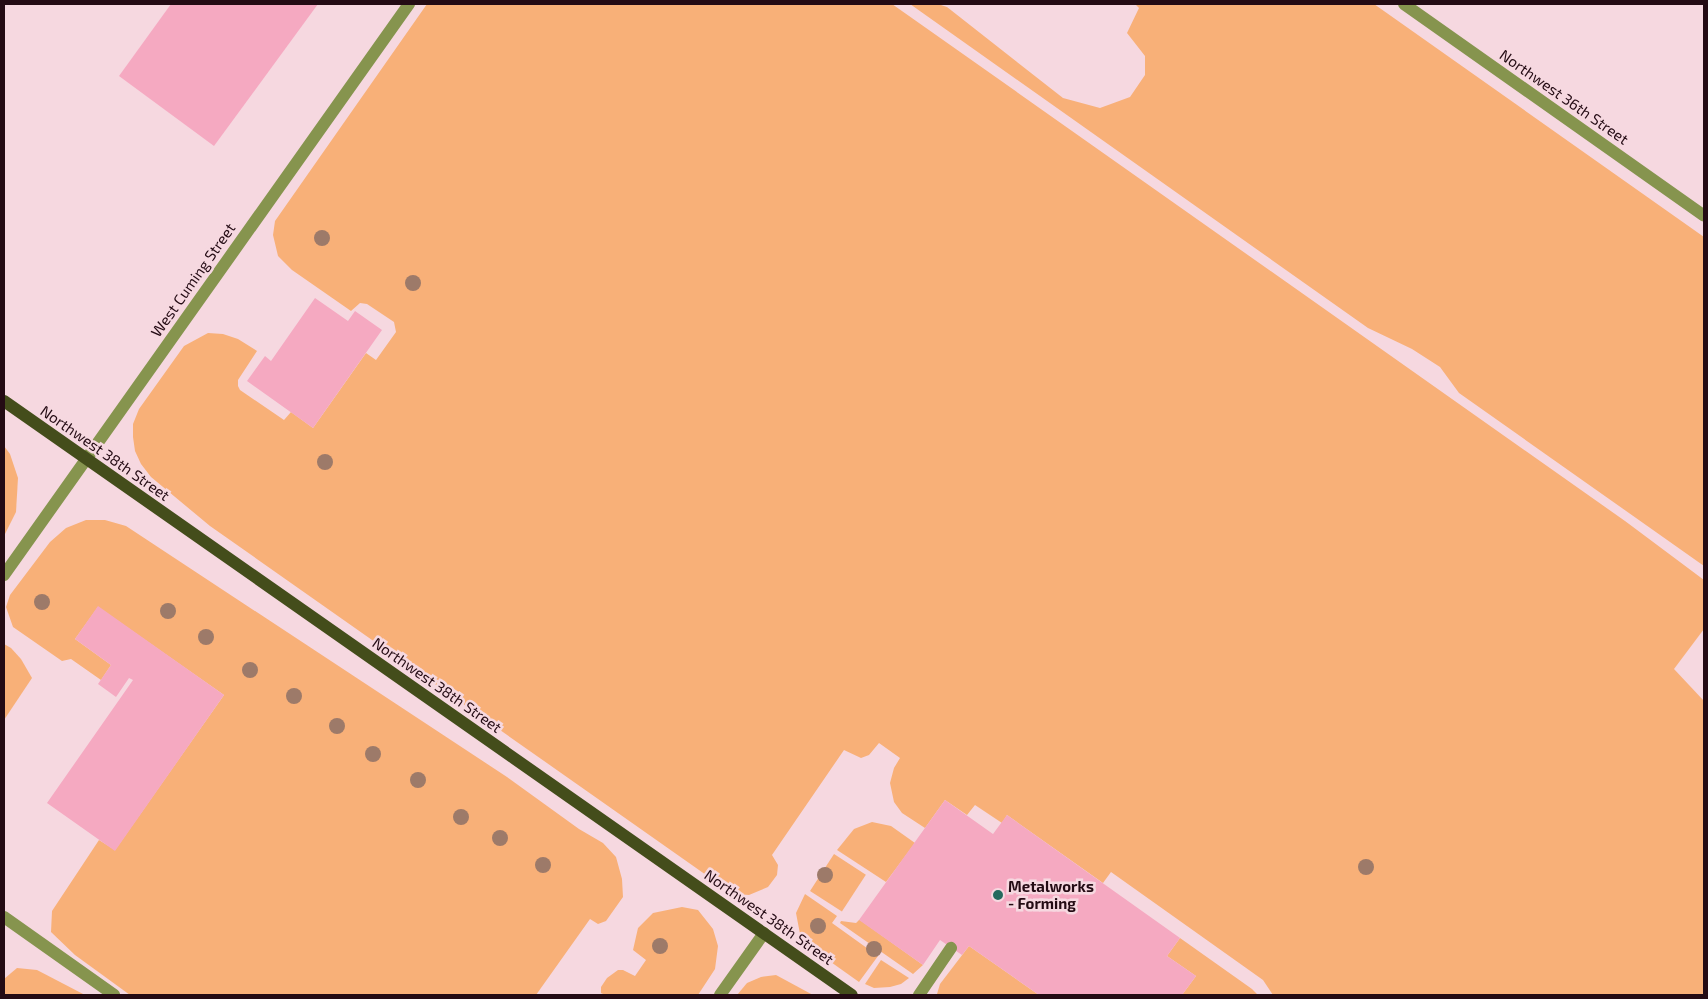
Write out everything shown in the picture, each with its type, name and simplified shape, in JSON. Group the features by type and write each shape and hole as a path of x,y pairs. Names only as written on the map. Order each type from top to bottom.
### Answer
{"main road":[{"name":"Northwest 38th Street","path":"4,401 852,995"}],"street":[{"name":"West Cuming Street","path":"4,575 409,4"},
{"name":"Northwest 36th Street","path":"1404,4 1704,216"},
{"path":"4,917 114,995"},
{"path":"720,995 764,934"},
{"path":"919,995 952,948"}],"shaded area":[{"path":"427,4 892,4 1625,521 1704,580 1704,629 1674,669 1704,701 1704,995 1273,995 1263,980 1111,872 1103,883 1007,815 1002,823 975,805 967,815 945,800 925,828 902,813 894,802 890,783 894,768 900,758 879,743 869,755 861,758 844,750 772,855 778,865 777,875 768,887 749,895 737,894 726,889 210,526 151,477 141,464 135,451 133,437 133,424 139,409 184,346 208,333 223,334 238,339 257,351 238,380 240,390 284,420 291,412 313,428 366,353 376,360 396,332 394,322 367,304 360,303 351,311 292,270 278,256 273,235 275,221"},
{"path":"910,4 938,4 947,7 1063,98 1100,108 1130,97 1145,75 1145,56 1127,33 1139,8 1135,4 1374,4 1704,237 1704,566 1459,393 1440,367 1412,349 1368,328"},
{"path":"4,446 10,454 18,478 16,512 4,536"},
{"path":"86,520 105,520 126,526 507,777 579,829 603,843 616,857 622,879 623,897 606,921 598,924 590,919 536,995 130,995 75,955 51,932 52,911 99,840 115,850 224,695 98,607 75,639 111,665 101,680 71,659 62,661 13,627 6,607 10,595 50,542 66,528"},
{"path":"4,644 11,648 21,659 32,678 4,720"},
{"path":"872,822 891,826 915,843 886,882 837,850 854,829"},
{"path":"834,854 866,875 842,912 810,891"},
{"path":"805,894 837,916 832,923 878,956 859,982 814,950 800,934 796,913"},
{"path":"682,907 698,910 713,929 718,946 715,969 698,995 605,995 601,993 601,987 607,978 618,970 623,970 635,976 646,960 633,950 638,928 653,913"},
{"path":"859,920 923,965 913,974 840,923 841,921 856,923"},
{"path":"1180,938 1258,995 1182,995 1196,976 1167,956"},
{"path":"969,946 1039,995 937,994 940,984"},
{"path":"881,960 909,978 901,984 890,987 874,988 865,984"},
{"path":"17,968 37,970 85,995 4,995 4,979"},
{"path":"776,975 813,995 737,995 747,983 761,977"}],"building":[{"path":"171,4 318,4 214,146 119,76"},
{"path":"315,298 348,321 355,311 382,330 313,428 247,381 265,356 271,361"},
{"path":"98,606 224,695 115,851 47,803 133,680 129,678 116,697 98,684 111,665 75,639"},
{"name":"Metalworks - Forming","path":"945,800 993,834 1007,815 1180,938 1167,956 1196,976 1182,995 1039,995 969,946 962,955 940,940 923,965 859,920"}],"place":[{"name":"Metalworks - Forming","path":"998,895"}]}
